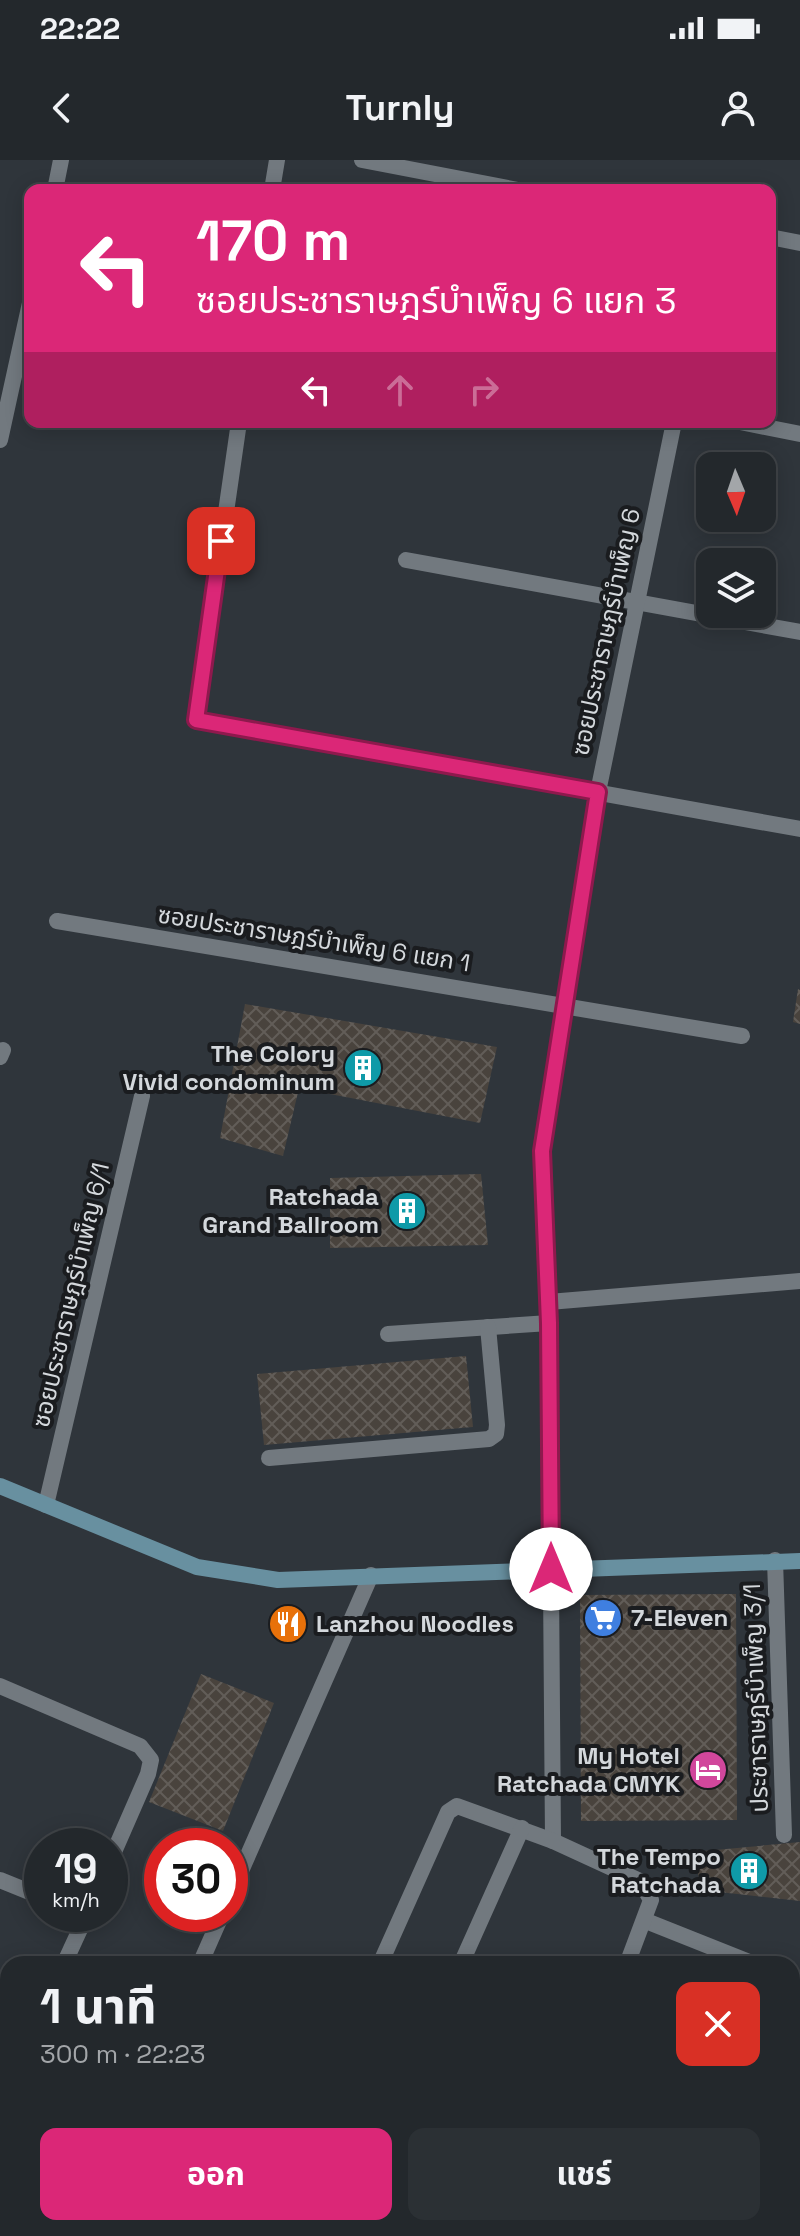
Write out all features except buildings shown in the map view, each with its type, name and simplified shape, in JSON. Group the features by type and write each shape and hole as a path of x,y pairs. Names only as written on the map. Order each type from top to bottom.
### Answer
{"main road":[{"path":"0,1486 197,1567 278,1580 800,1561"}],"street":[{"path":"56,184 61,160"},
{"path":"362,160 487,184"},
{"path":"273,184 276,161"},
{"path":"776,238 800,243"},
{"path":"0,440 24,330"},
{"path":"238,428 196,720 800,829"},
{"name":"ซอยประชาราษฎร์บำเพ็ญ 6","path":"553,1841 549,1302 542,1151 598,792 673,428"},
{"path":"770,428 800,434"},
{"path":"406,560 800,632"},
{"name":"ซอยประชาราษฎร์บำเพ็ญ 6 แยก 1","path":"57,921 742,1036"},
{"name":"ซอยประชาราษฎร์บำเพ็ญ 6/1","path":"46,1505 142,1096"},
{"path":"549,1302 800,1281"},
{"path":"388,1334 549,1323"},
{"path":"269,1458 489,1439 496,1434 497,1425 488,1327"},
{"name":"ประชาราษฎร์บำเพ็ญ 3/1","path":"775,1560 784,1835"},
{"path":"248,1855 371,1575"},
{"path":"0,1686 140,1746 151,1760 124,1828"},
{"path":"384,1956 448,1812 457,1806 522,1828 640,1881 651,1900 646,1921 631,1956"},
{"path":"465,1956 522,1828"},
{"path":"0,1880 24,1890"},
{"path":"646,1921 734,1956"},
{"path":"67,1956 78,1932"},
{"path":"204,1956 214,1932"}],"place":[{"name":"The Colory Vivid condominum","path":"363,1068"},
{"name":"Ratchada Grand Ballroom","path":"407,1211"},
{"name":"7-Eleven","path":"603,1618"},
{"name":"Lanzhou Noodles","path":"288,1624"},
{"name":"My Hotel Ratchada CMYK","path":"708,1770"},
{"name":"The Tempo Ratchada","path":"749,1871"}],"route":[{"path":"221,541 196,720 598,792 542,1151 549,1323 551,1569"}]}
